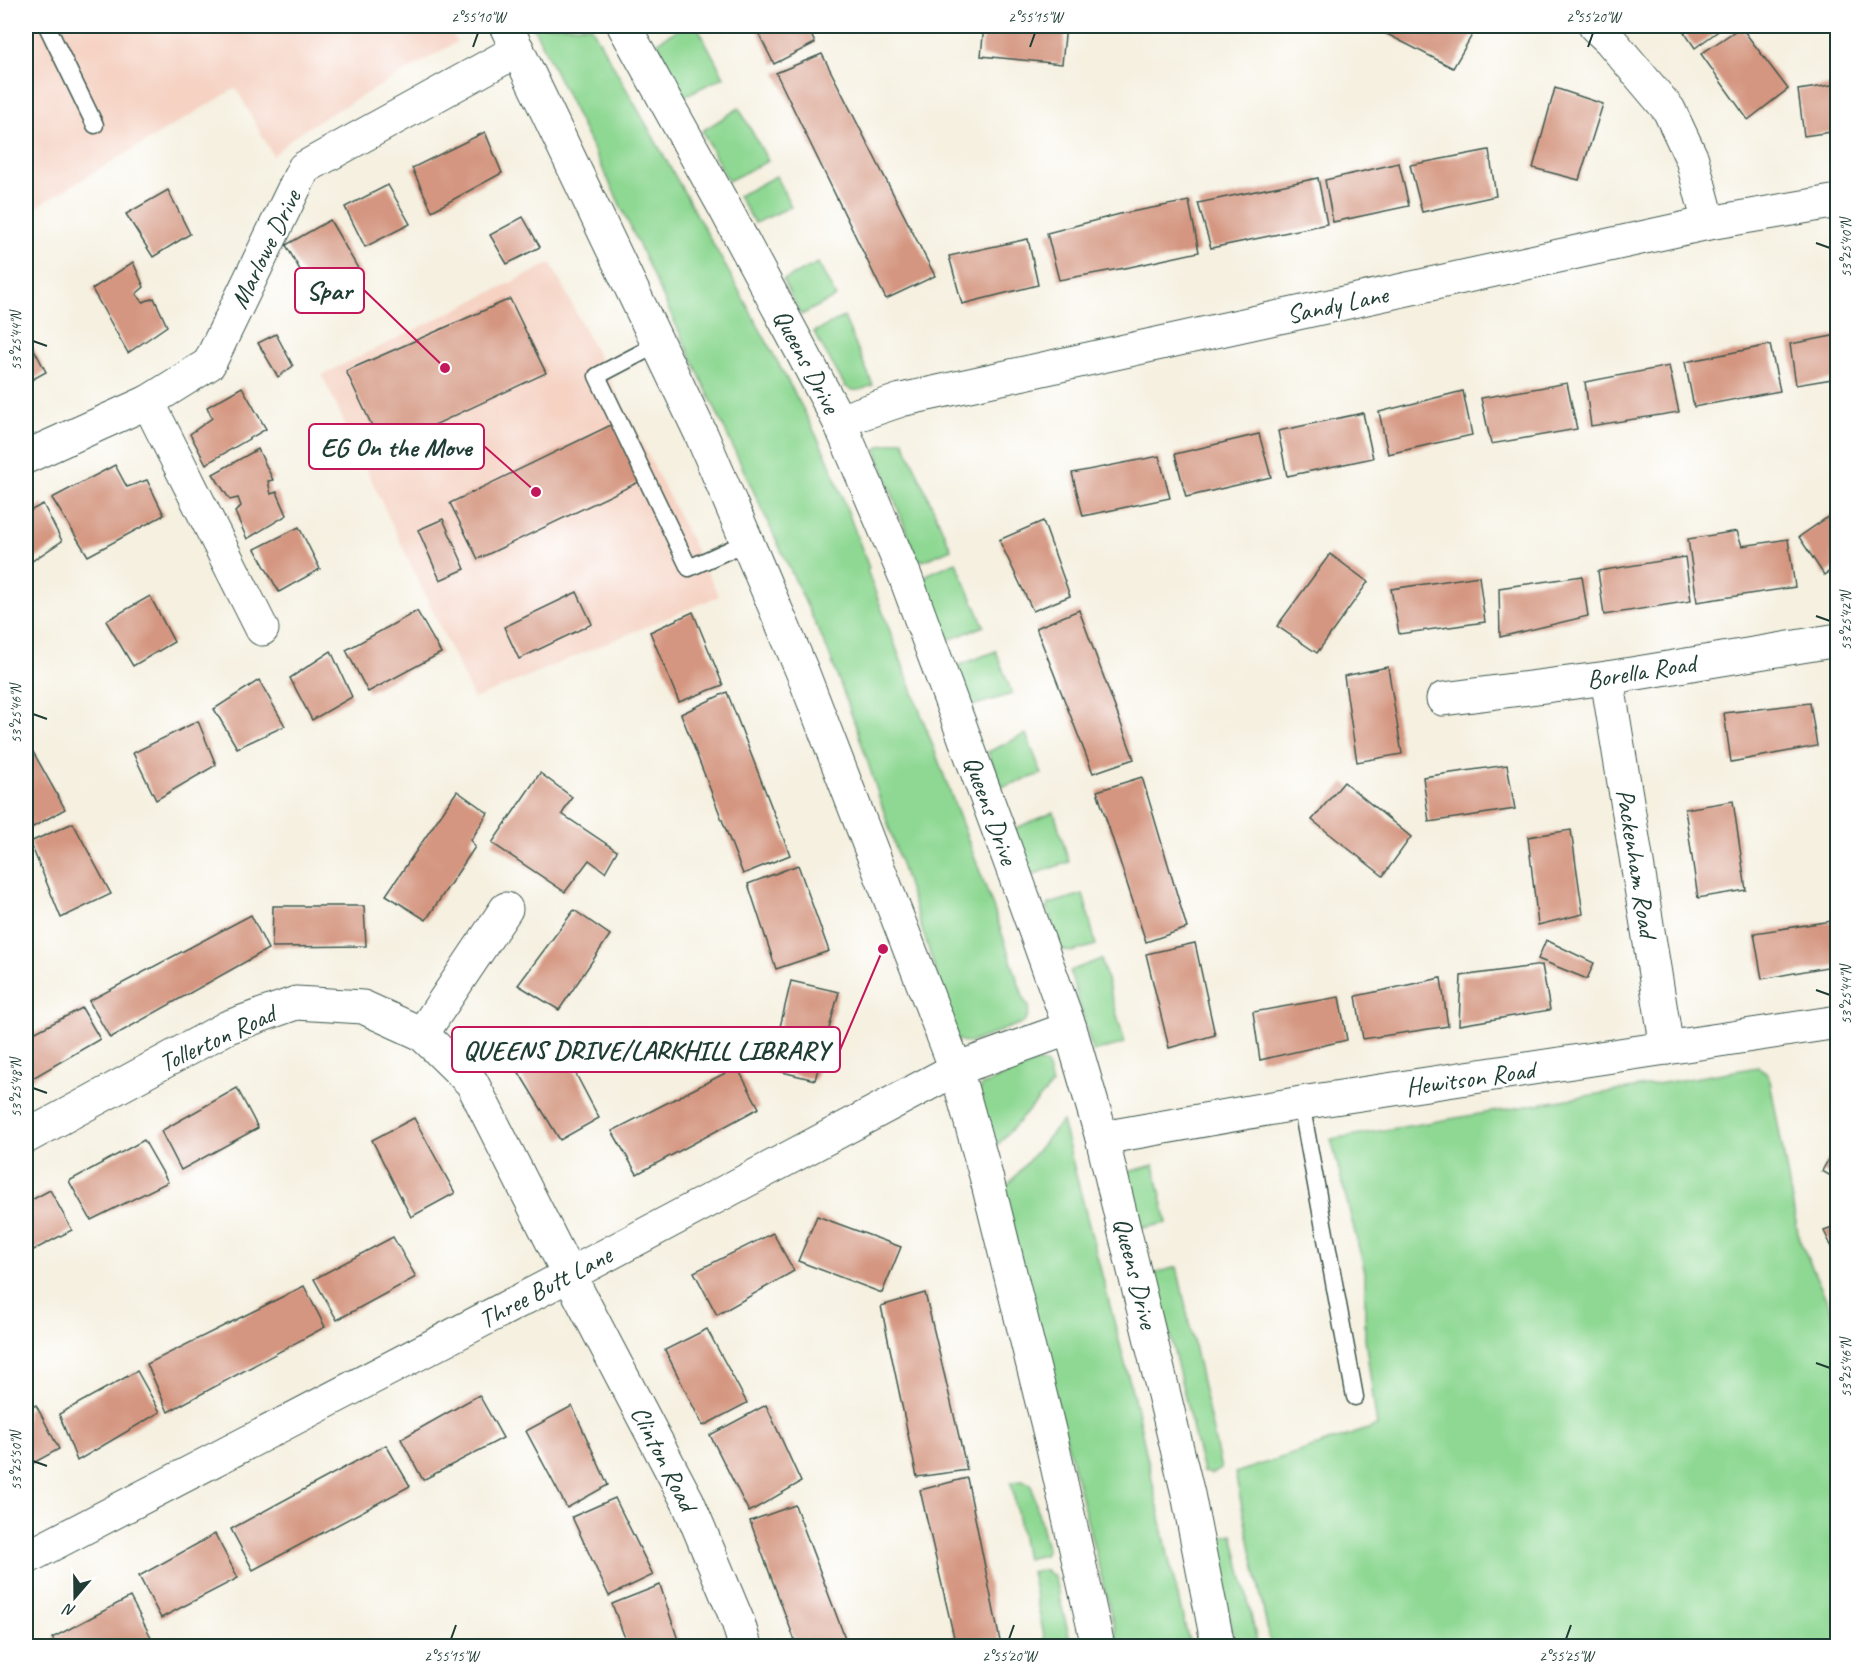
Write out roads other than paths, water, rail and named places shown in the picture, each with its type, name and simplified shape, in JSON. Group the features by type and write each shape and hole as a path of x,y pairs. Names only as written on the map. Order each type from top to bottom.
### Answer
{"main road":[{"name":"Queens Drive","path":"624,26 720,198 839,421 905,576 1070,1028 1102,1138 1188,1494 1218,1647"},
{"path":"1595,26 1610,39 1669,110 1692,159 1709,223"},
{"path":"512,38 702,436 802,671 956,1069 986,1176 1049,1430 1098,1647"},
{"name":"Marlowe Drive","path":"26,457 148,402 208,364 304,168 512,38"},
{"name":"Sandy Lane","path":"839,421 901,400 1709,223 1838,201"},
{"path":"148,402 262,629"},
{"name":"Borella Road","path":"1443,699 1607,678 1838,640"},
{"name":"Packenham Road","path":"1607,678 1667,1048"},
{"path":"422,1034 506,909"},
{"name":"Tollerton Road","path":"26,1137 228,1028 296,1003 363,1007 422,1034 472,1083 569,1275"},
{"name":"Hewitson Road","path":"1102,1138 1301,1103 1838,1022"},
{"name":"Three Butt Lane","path":"26,1558 569,1275 956,1069 1070,1028"},
{"name":"Clinton Road","path":"569,1275 688,1502 738,1622 745,1647"}],"lane":[{"path":"47,26 95,125"},
{"path":"658,344 597,376 689,567 747,542"},
{"path":"1301,1103 1355,1397"}],"place":[{"name":"Spar","path":"445,368"},
{"name":"EG On the Move","path":"536,492"},
{"name":"QUEENS DRIVE/LARKHILL LIBRARY","path":"883,949"}]}
